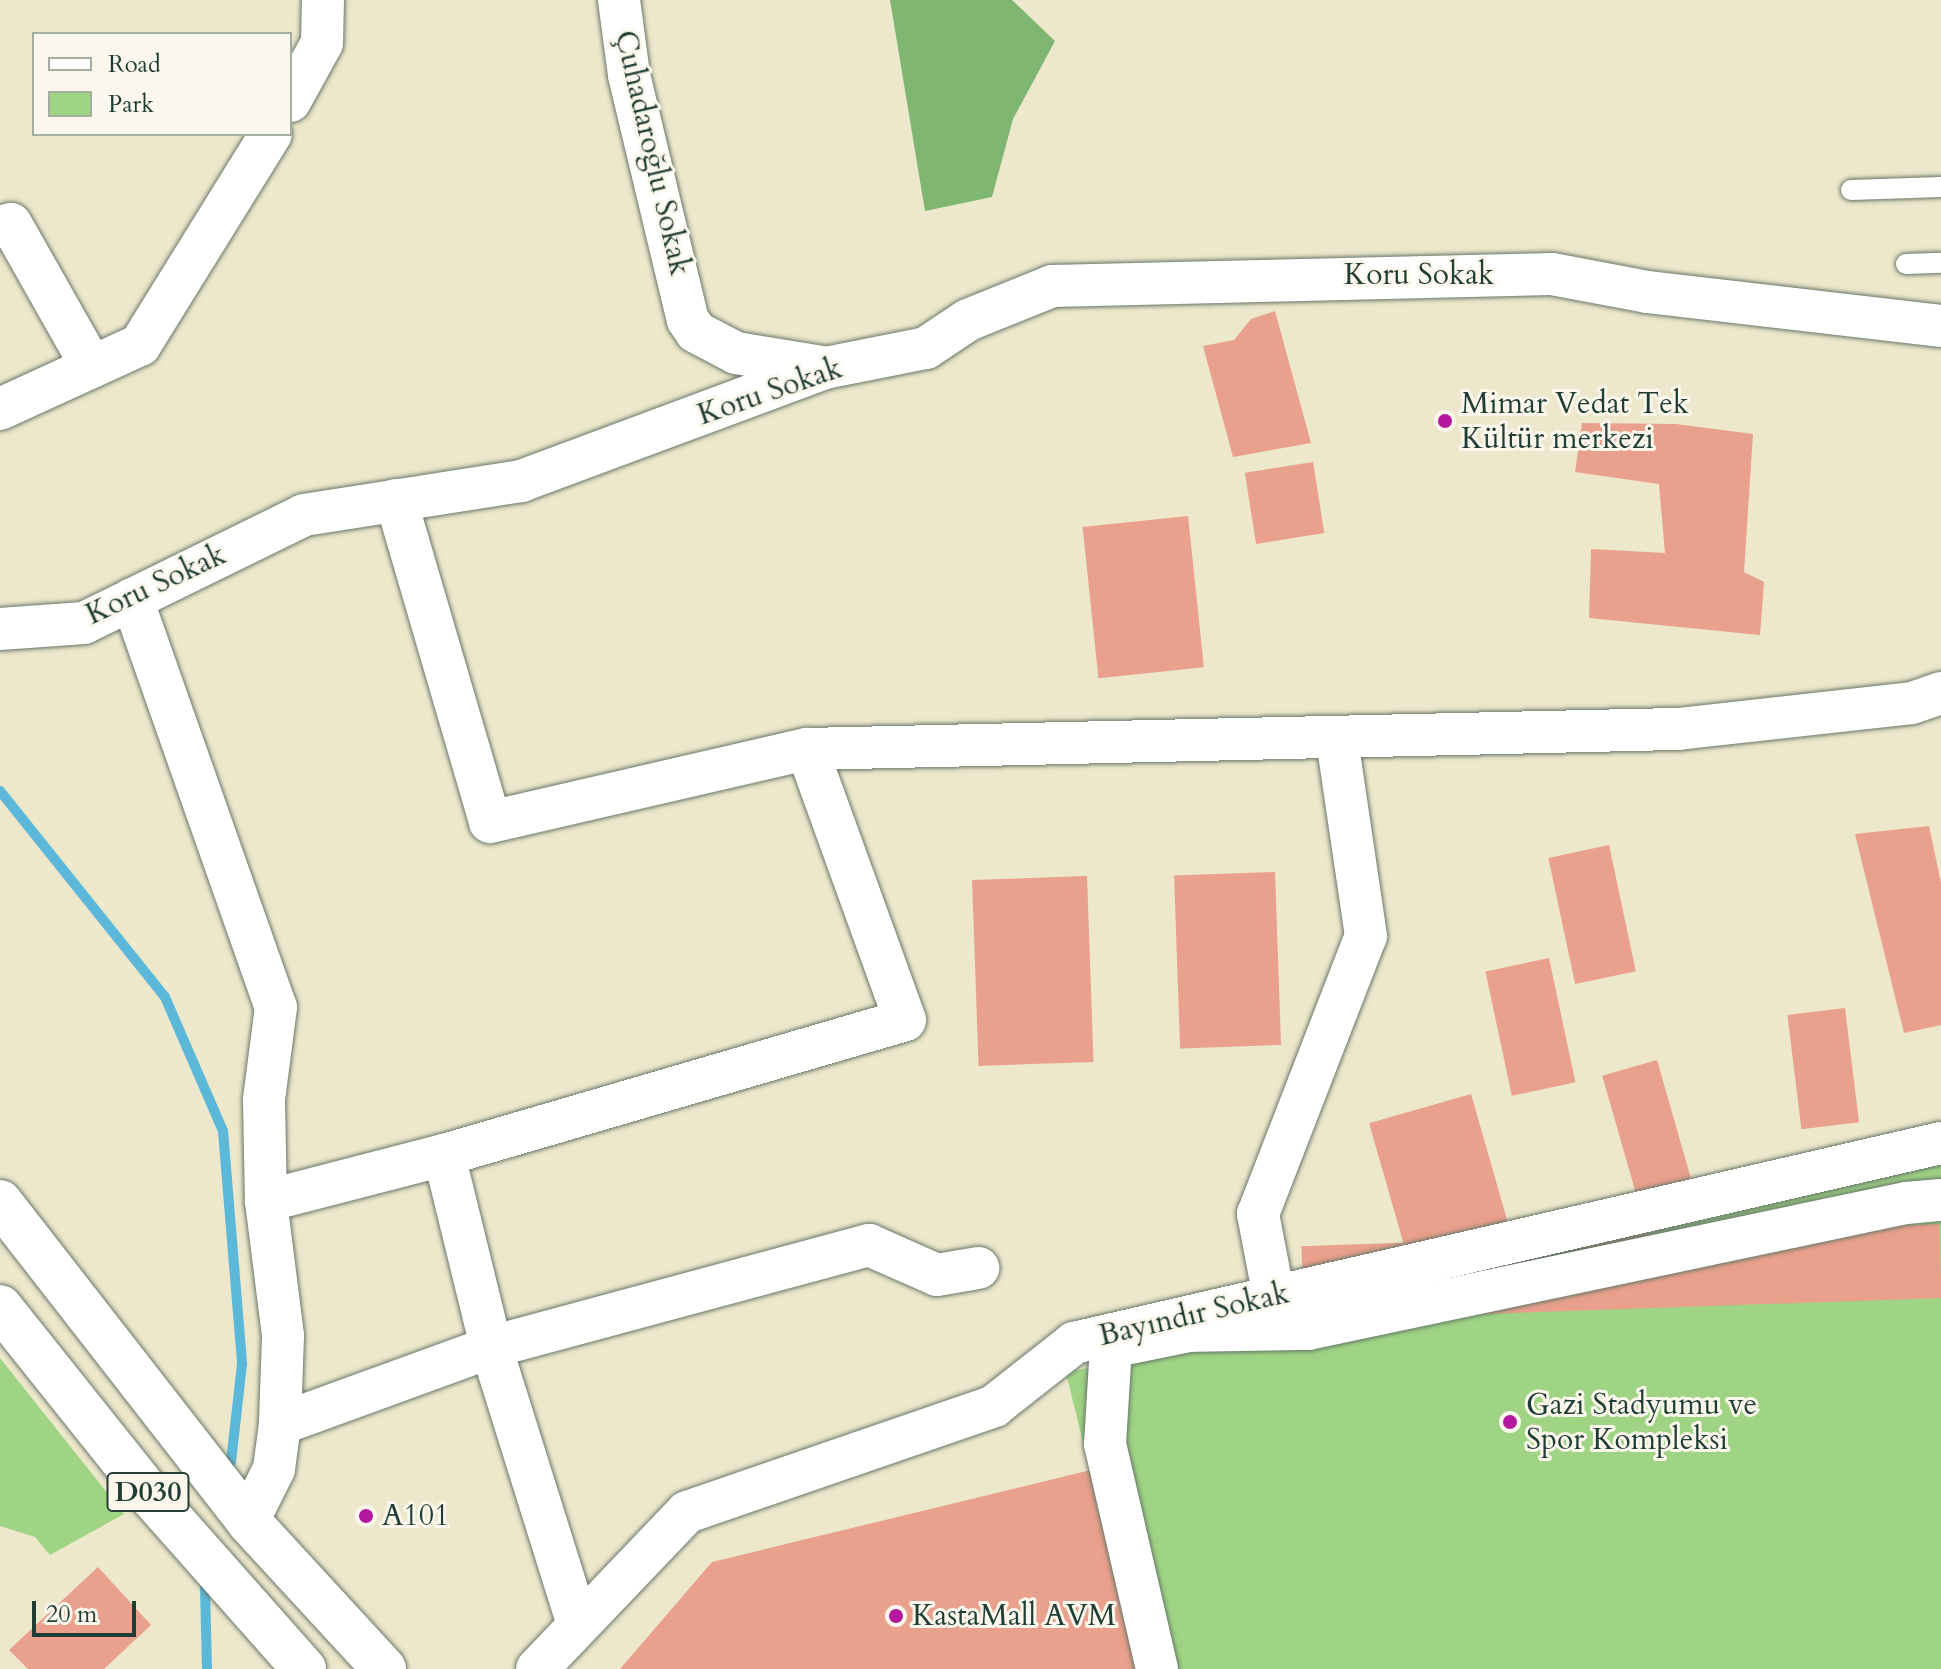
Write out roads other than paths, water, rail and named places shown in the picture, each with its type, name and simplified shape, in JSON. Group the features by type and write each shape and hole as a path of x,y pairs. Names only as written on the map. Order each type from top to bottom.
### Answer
{"highway":[{"path":"0,1202 248,1521 384,1669"},
{"name":"D030","path":"0,1307 151,1496 304,1669"}],"street":[{"path":"292,97 322,43 323,0"},
{"name":"Çuhadaroğlu Sokak","path":"619,0 629,75 696,332 736,353 825,368"},
{"path":"0,409 140,345 270,136"},
{"path":"0,227 11,224 92,367"},
{"name":"Koru Sokak","path":"0,629 84,623 304,515 521,481 825,368 926,348 968,320 1052,286 1552,274 1648,292 1941,326"},
{"path":"396,500 490,822 807,749 1337,740 1678,729 1912,703 1941,693"},
{"path":"132,599 276,1007 264,1100 266,1201 283,1336 280,1424 274,1469 248,1521"},
{"path":"1274,1297 1258,1214 1366,936 1337,740"},
{"path":"266,1201 444,1155 905,1020 807,749"},
{"name":"Bayındır Sokak","path":"537,1669 687,1512 994,1406 1074,1343 1941,1143"},
{"path":"444,1155 491,1347 578,1625"},
{"path":"1157,1669 1105,1444 1111,1347 1189,1331 1308,1329 1906,1203 1941,1200"},
{"path":"280,1424 491,1347 869,1245 937,1275 978,1268"}],"lane":[{"path":"1851,190 1941,187"},
{"path":"1906,264 1941,263"}],"waterway":[{"path":"0,791 165,997 223,1131 242,1364 231,1462"},
{"path":"205,1587 207,1669"}],"place":[{"name":"Mimar Vedat Tek Kültür merkezi","path":"1445,421"},
{"name":"Gazi Stadyumu ve Spor Kompleksi","path":"1510,1422"},
{"name":"A101","path":"366,1516"},
{"name":"KastaMall AVM","path":"896,1616"}]}
